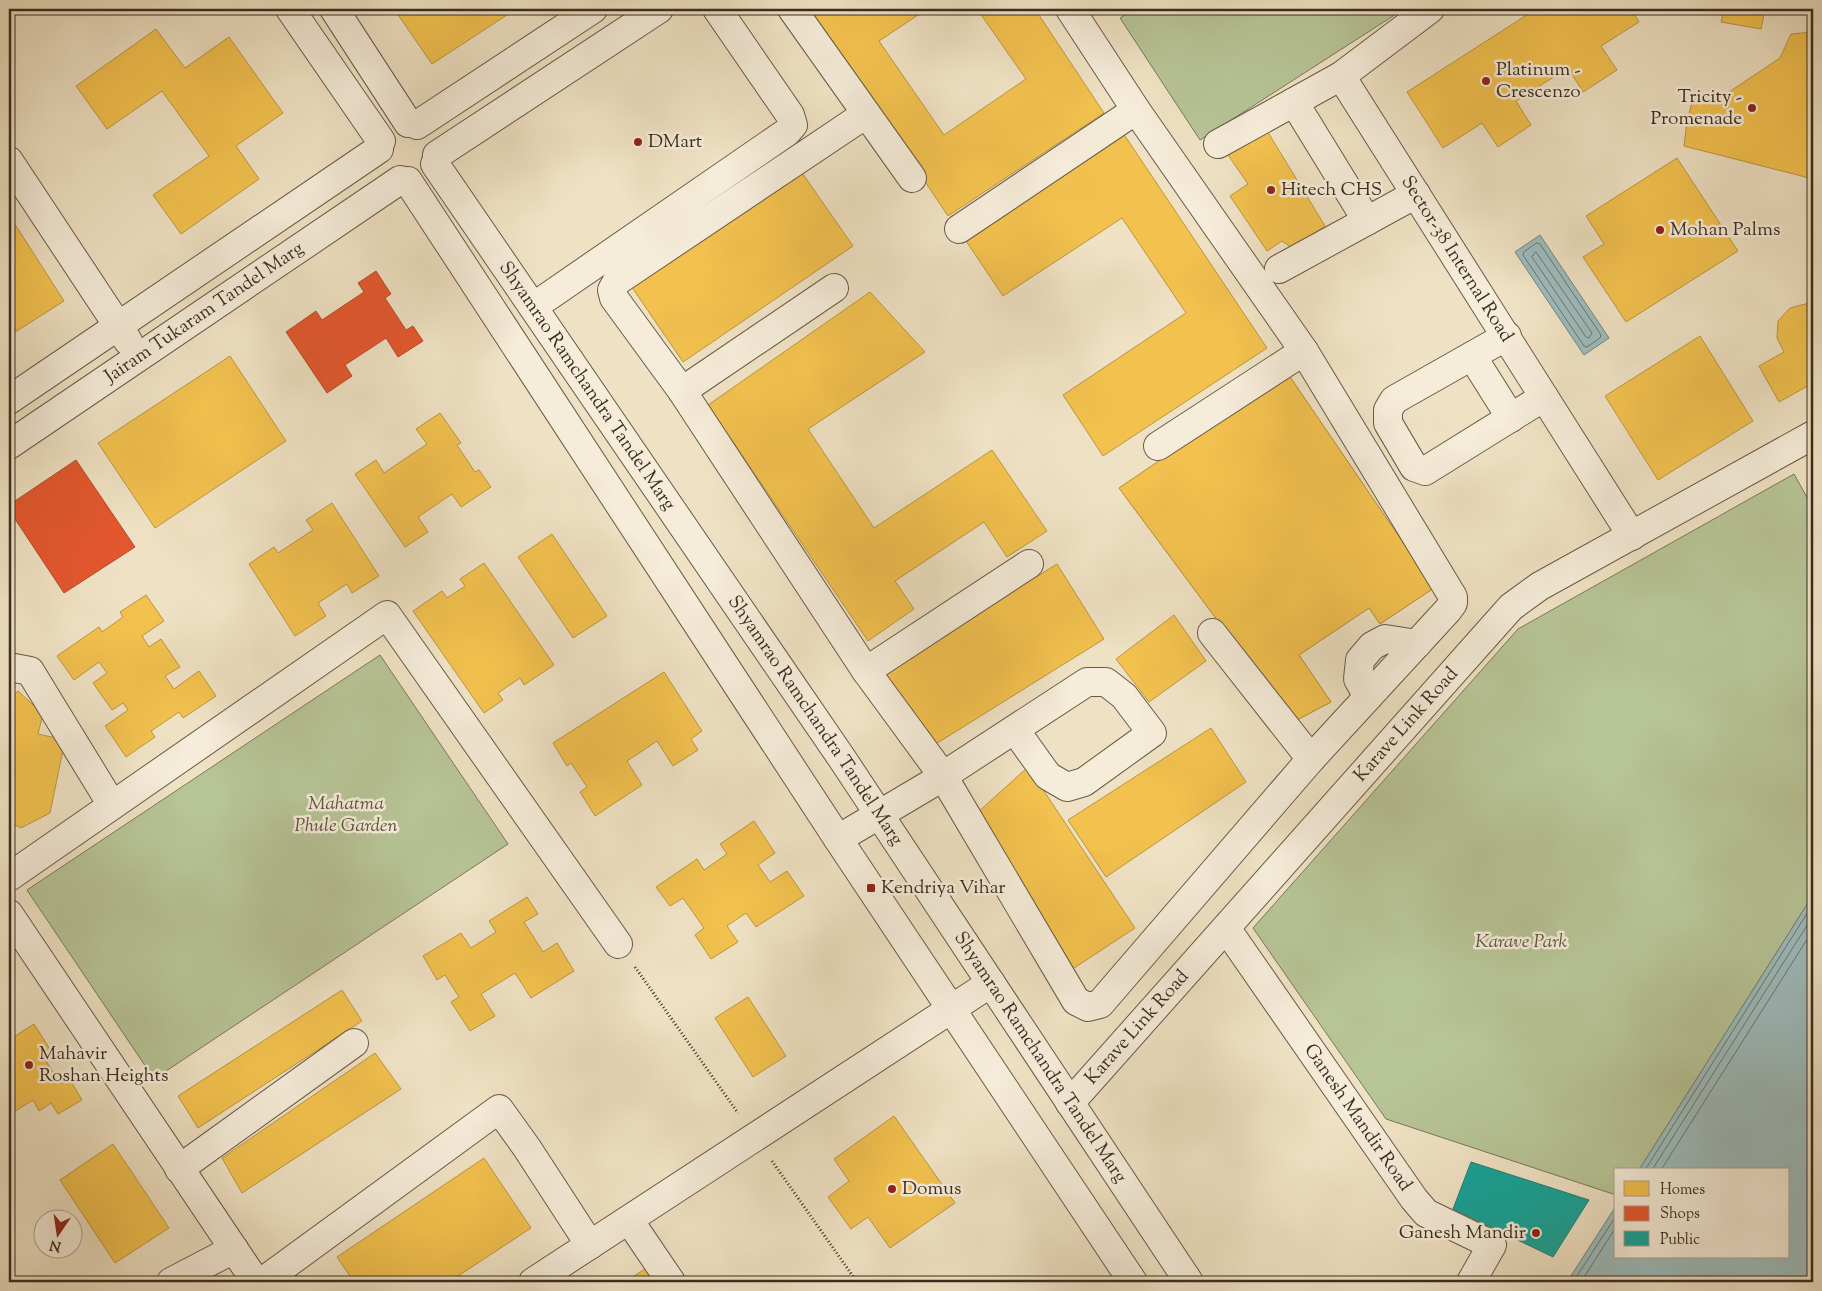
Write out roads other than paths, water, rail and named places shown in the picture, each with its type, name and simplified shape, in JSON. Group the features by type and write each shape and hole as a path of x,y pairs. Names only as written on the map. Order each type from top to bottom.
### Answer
{"street":[{"path":"290,9 380,145"},
{"path":"334,9 413,124 426,129 433,136 436,160"},
{"path":"588,10 413,124 392,128 380,145 379,159 384,168 404,181 424,177 436,160 659,9"},
{"path":"533,307 787,132 793,125 790,114 717,9"},
{"path":"792,9 912,178"},
{"path":"866,114 617,281 612,290 614,298 682,391 866,672 943,776 1076,1001 1088,1007 1100,1004 1311,758 1448,610 1453,603 1453,597 1304,351 1136,110 1070,9"},
{"path":"1218,144 1341,76 1430,9"},
{"name":"Sector-38 Internal Road","path":"1341,76 1632,536"},
{"path":"1294,102 1367,221"},
{"path":"959,229 1136,110"},
{"name":"Jairam Tukaram Tandel Marg","path":"9,400 380,145"},
{"name":"Shyamrao Ramchandra Tandel Marg","path":"436,160 533,307 879,814 1189,1282"},
{"path":"9,161 139,357"},
{"name":"Jairam Tukaram Tandel Marg","path":"9,445 404,181"},
{"name":"Shyamrao Ramchandra Tandel Marg","path":"404,181 951,1010 1133,1282"},
{"path":"1279,269 1416,194"},
{"path":"682,391 834,288"},
{"path":"1507,336 1394,400 1388,410 1388,423 1414,466 1425,471 1544,397"},
{"path":"1158,446 1304,351"},
{"path":"1472,356 1510,418"},
{"name":"Karave Link Road","path":"1070,1103 1510,607 1540,586 1813,436"},
{"path":"866,672 1030,564"},
{"path":"9,877 387,614 618,944"},
{"path":"1212,633 1311,758"},
{"path":"9,667 30,672 112,805"},
{"path":"838,839 943,776 1087,682 1106,682 1124,696 1152,733 1084,782 1067,787 1048,776 1014,730"},
{"path":"9,914 256,1282"},
{"name":"Ganesh Mandir Road","path":"1226,928 1414,1199 1426,1213 1492,1246 1470,1282"},
{"path":"533,1282 991,983"},
{"path":"179,1169 354,1043"},
{"path":"262,1282 499,1109 527,1148 590,1245"},
{"path":"629,1220 671,1282"},
{"path":"171,1282 205,1275 234,1250"}],"water":[{"path":"1540,235 1609,338 1584,355 1515,252"},
{"path":"1813,895 1813,1282 1567,1282 1614,1209 1614,1258 1790,1258 1790,1168 1640,1168"}],"place":[{"name":"Platinum - Crescenzo","path":"1486,81"},
{"name":"Tricity - Promenade","path":"1752,108"},
{"name":"DMart","path":"638,142"},
{"name":"Hitech CHS","path":"1271,190"},
{"name":"Mohan Palms","path":"1660,230"},
{"name":"Kendriya Vihar","path":"871,888"},
{"name":"Mahavir Roshan Heights","path":"29,1065"},
{"name":"Domus","path":"892,1189"},
{"name":"Ganesh Mandir","path":"1536,1233"}],"park label":[{"name":"Mahatma Phule Garden","path":"346,815"},
{"name":"Karave Park","path":"1521,942"}]}
